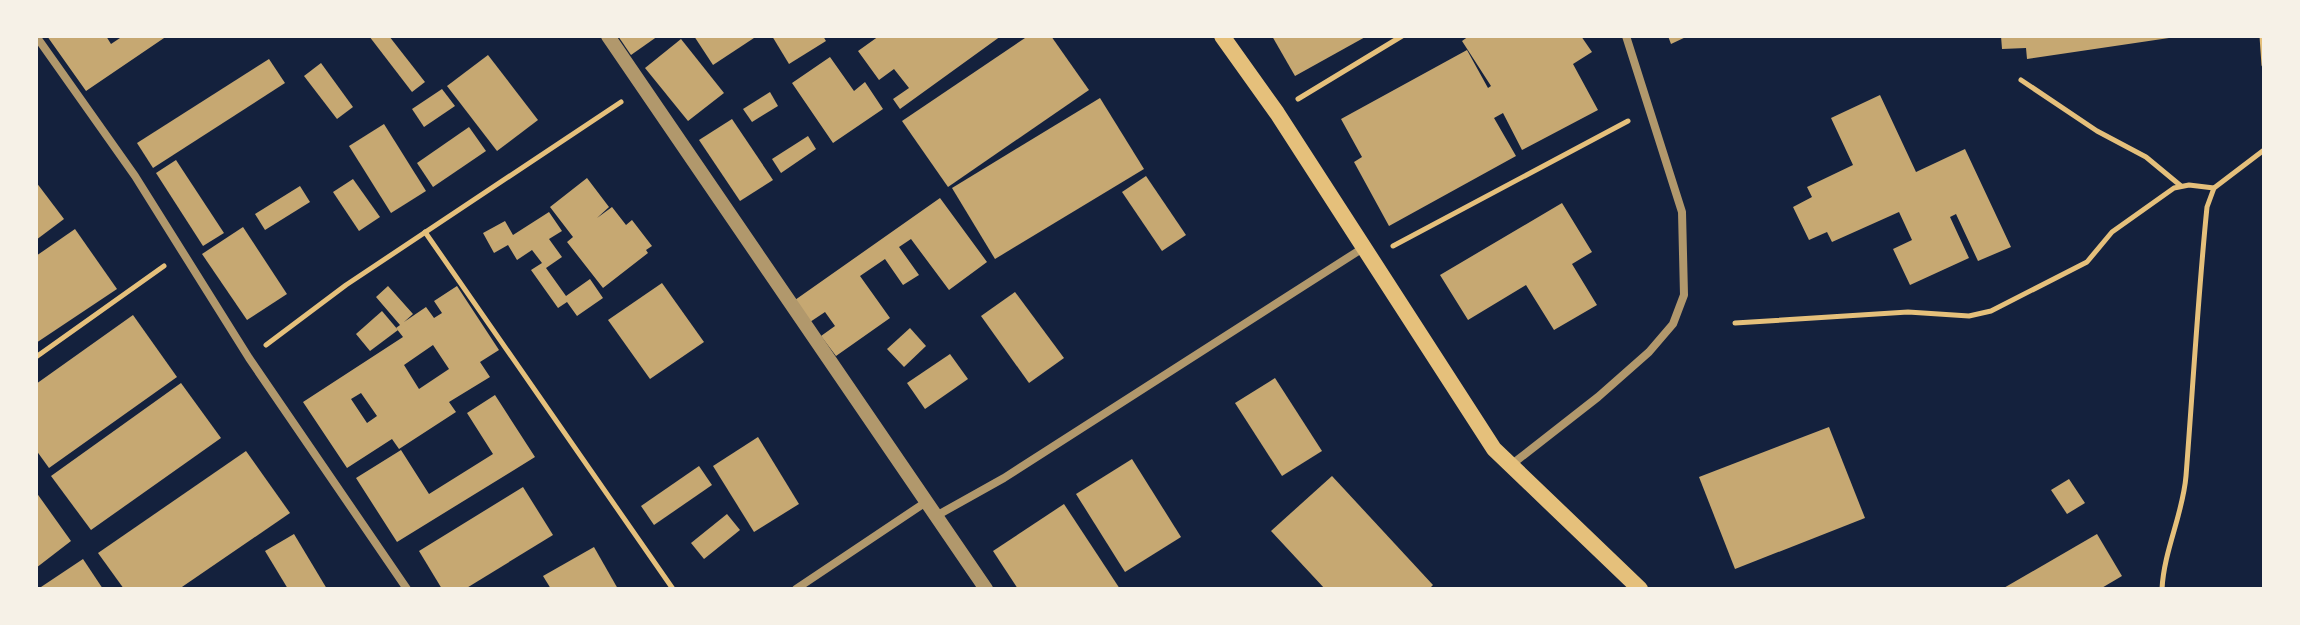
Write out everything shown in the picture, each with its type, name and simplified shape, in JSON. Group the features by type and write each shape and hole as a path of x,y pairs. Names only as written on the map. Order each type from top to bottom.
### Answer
{"main road":[{"path":"1222,36 1277,113 1478,426 1510,465 1640,589"}],"street":[{"path":"36,36 135,176 249,358 407,589"},
{"path":"608,36 986,589"},
{"path":"1510,465 1598,397 1649,352 1673,324 1684,295 1682,212 1626,36"},
{"path":"936,516 1004,478 1366,254"},
{"path":"796,589 926,502"}],"path":[{"path":"1277,113 1402,36"},
{"path":"2262,36 2264,65"},
{"path":"2021,80 2097,131 2146,157 2181,186 2214,188"},
{"path":"249,358 346,285 641,88"},
{"path":"1366,254 1650,108"},
{"path":"2162,589 2163,566 2186,478 2207,207 2214,188 2264,150"},
{"path":"1735,323 1908,312 1969,316 1991,311 2087,262 2112,232 2181,186"},
{"path":"425,232 673,589"},
{"path":"36,357 181,253"}],"building":[{"path":"47,36 106,36 111,44 123,36 167,36 86,91"},
{"path":"369,36 389,36 425,82 412,92"},
{"path":"618,36 658,36 631,55"},
{"path":"694,36 757,36 713,65"},
{"path":"772,36 823,36 826,41 789,64"},
{"path":"879,36 1001,36 900,109 893,99 909,88 894,69 879,80 858,51"},
{"path":"1028,36 1051,36 1089,90 948,187 902,121"},
{"path":"1272,36 1367,36 1295,76"},
{"path":"1469,36 1581,36 1592,52 1573,64 1598,110 1522,150 1503,113 1494,118 1516,156 1389,226 1354,162 1362,157 1341,119 1467,50 1488,88 1491,86 1462,41"},
{"path":"1668,36 1688,36 1671,44"},
{"path":"2001,36 2169,38 2027,59 2026,48 2002,49"},
{"path":"681,39 724,93 688,121 645,68"},
{"path":"488,55 538,120 497,151 447,86"},
{"path":"830,57 854,91 865,82 883,109 833,143 792,83"},
{"path":"269,59 285,83 153,168 137,143"},
{"path":"321,63 353,107 337,119 304,76"},
{"path":"442,89 455,106 424,127 412,109"},
{"path":"770,92 778,106 752,122 743,109"},
{"path":"1880,95 1916,172 1965,149 2011,247 1978,261 1956,214 1950,217 1969,258 1910,285 1893,249 1912,240 1899,212 1832,242 1827,232 1809,240 1793,207 1812,197 1807,187 1853,165 1831,118"},
{"path":"1100,98 1144,169 995,259 952,188"},
{"path":"732,119 773,180 740,201 699,140"},
{"path":"384,124 426,191 391,213 349,146"},
{"path":"469,127 486,151 433,187 417,163"},
{"path":"808,136 816,149 781,173 772,159"},
{"path":"176,160 224,233 203,246 156,173"},
{"path":"1146,176 1186,235 1162,251 1122,192"},
{"path":"587,178 609,207 597,218 612,207 626,225 632,220 652,246 646,250 648,253 603,288 567,242 573,237 550,207"},
{"path":"353,179 380,217 359,231 333,192"},
{"path":"36,182 64,219 36,240"},
{"path":"300,186 310,202 265,230 255,214"},
{"path":"940,198 987,262 949,290 911,239 899,247 919,275 903,285 885,259 860,276 890,318 836,356 821,336 835,326 825,312 810,322 795,300"},
{"path":"1562,203 1592,252 1572,264 1597,305 1554,330 1526,285 1468,320 1440,275"},
{"path":"549,212 562,231 549,239 562,257 546,268 566,296 590,279 603,298 577,316 567,302 558,308 531,270 542,263 532,250 517,260 508,245 494,253 483,233 505,221 513,235"},
{"path":"243,227 287,294 247,320 202,254"},
{"path":"75,229 117,289 36,343 36,256"},
{"path":"662,283 704,342 650,379 608,320"},
{"path":"388,286 413,314 404,322 426,307 434,318 442,313 434,301 457,286 499,350 480,362 490,377 449,402 456,412 399,449 392,439 347,468 303,402 403,337 396,328 400,325 376,297","holes":["433,345 449,369 419,389 404,365","361,393 377,416 367,423 351,399"]},
{"path":"1015,292 1064,358 1029,383 981,316"},
{"path":"382,311 398,330 370,351 356,334"},
{"path":"133,315 177,377 49,468 36,450 36,384"},
{"path":"910,328 926,346 904,367 887,349"},
{"path":"950,354 968,379 925,409 907,383"},
{"path":"1275,378 1322,451 1282,476 1235,403"},
{"path":"181,383 221,438 91,530 51,476"},
{"path":"495,395 535,457 397,542 356,478 401,450 429,494 493,454 467,413"},
{"path":"1829,427 1865,518 1735,569 1699,477"},
{"path":"758,437 799,504 754,532 713,466"},
{"path":"246,451 290,513 179,589 124,589 98,553"},
{"path":"1132,459 1181,537 1125,572 1076,494"},
{"path":"699,466 712,485 654,525 641,506"},
{"path":"1332,476 1433,585 1429,589 1325,589 1271,531"},
{"path":"2069,479 2085,503 2067,514 2051,490"},
{"path":"523,487 553,535 465,589 442,589 419,551"},
{"path":"36,492 71,541 36,568"},
{"path":"1064,504 1120,589 1018,589 993,551"},
{"path":"727,514 740,530 704,559 691,543"},
{"path":"294,534 327,589 288,589 265,551"},
{"path":"2097,534 2122,576 2100,589 2002,589"},
{"path":"594,547 618,589 551,589 543,576"},
{"path":"83,559 103,589 38,589"}]}
